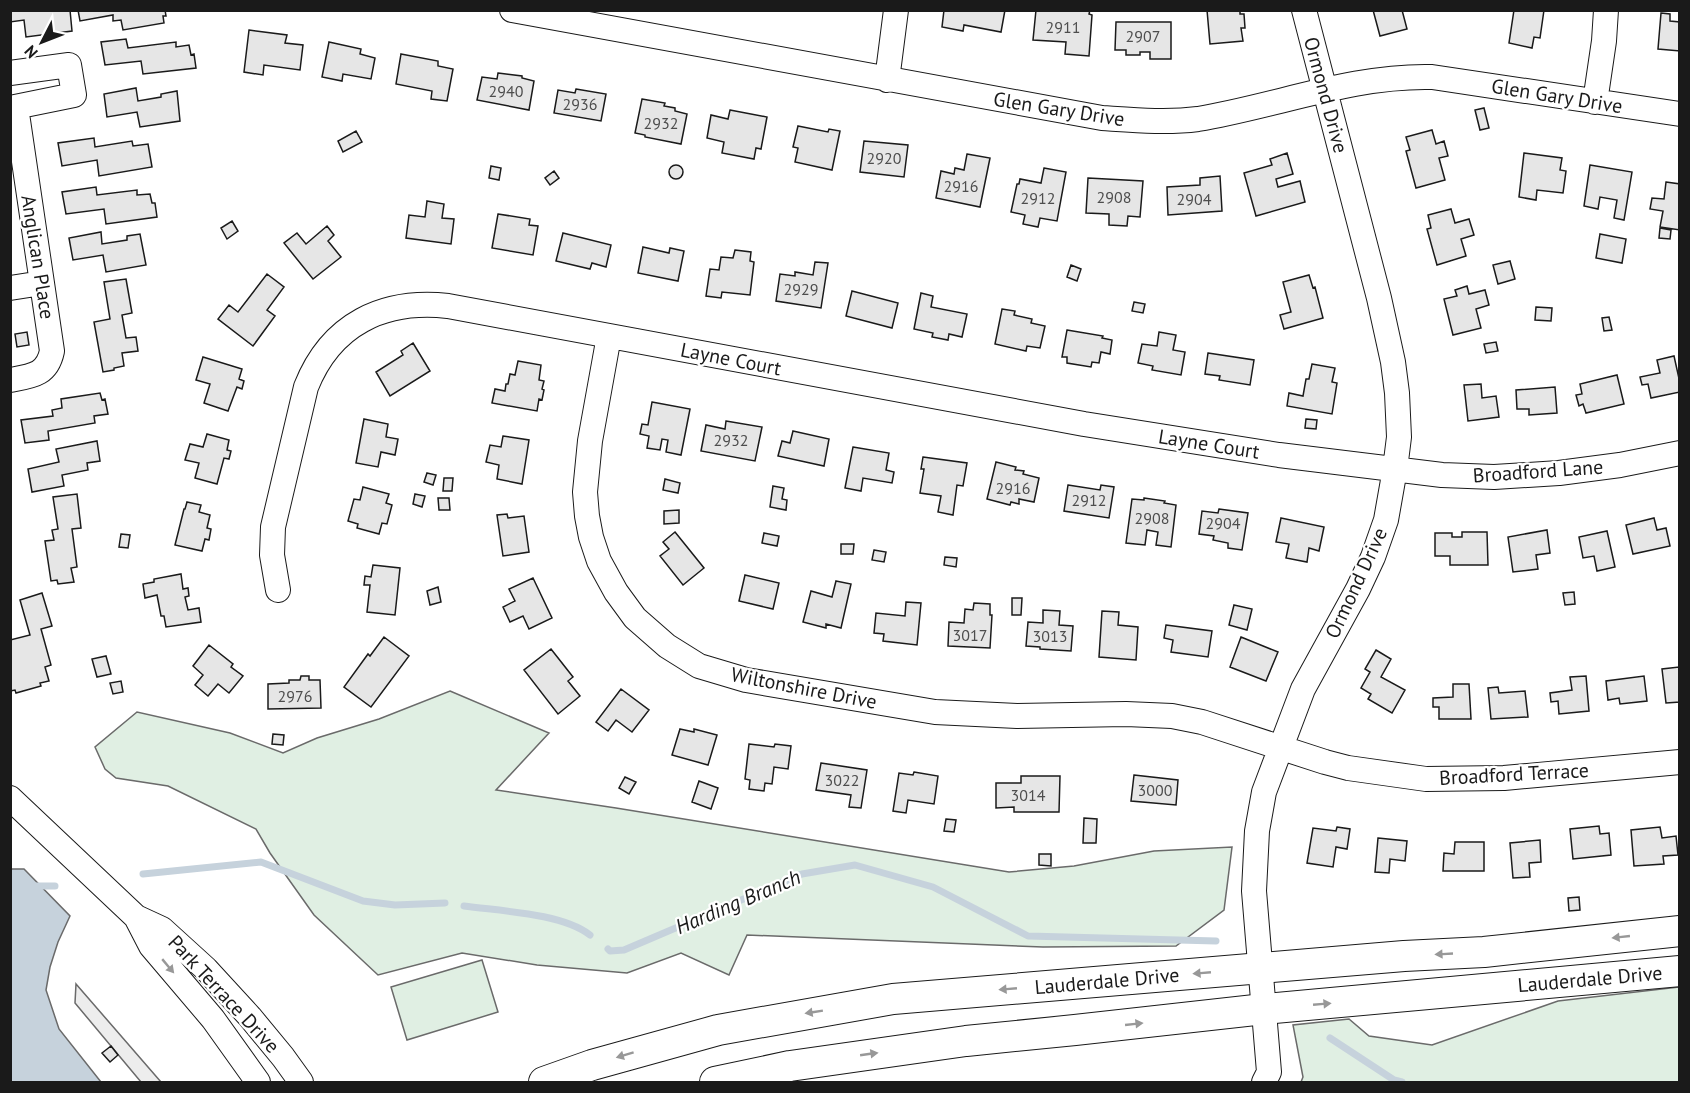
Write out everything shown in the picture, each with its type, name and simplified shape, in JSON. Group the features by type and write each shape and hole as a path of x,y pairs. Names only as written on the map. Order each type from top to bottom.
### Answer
{"main road":[{"name":"Lauderdale Drive","path":"544,1083 592,1065 718,1030 893,999 1404,956 1484,952 1680,931"},
{"name":"Lauderdale Drive","path":"715,1083 793,1074 966,1041 1264,1009 1680,970"}],"street":[{"path":"887,80 896,10"},
{"name":"Ormond Drive","path":"1264,1083 1269,1072 1254,891 1257,831 1264,792 1303,689 1358,589 1373,556 1386,520 1399,437 1393,362 1379,298 1304,10"},
{"path":"1595,102 1606,10"},
{"name":"Glen Gary Drive","path":"519,11 1102,118 1159,121 1195,119 1240,111 1365,81 1407,77 1432,77 1680,114"},
{"name":"Anglican Place","path":"10,73 69,65 74,95 13,108 52,351 50,363 42,371 31,377 10,380"},
{"path":"10,288 42,283"},
{"name":"Layne Court","path":"278,590 272,555 273,527 306,387 312,373 321,356 362,319 387,309 426,304 448,306 1084,424 1279,455 1395,469"},
{"name":"Wiltonshire Drive","path":"609,336 590,441 585,492 591,537 599,561 616,592 635,618 667,646 699,666 746,680 934,712 1017,716 1126,714 1172,716 1202,722 1280,747"},
{"name":"Broadford Lane","path":"1395,469 1442,475 1505,476 1620,465 1680,453"},
{"name":"Broadford Terrace","path":"1280,747 1348,768 1426,779 1504,778 1680,762"},
{"name":"Park Terrace Drive","path":"10,798 136,917 162,929 206,969 250,1017 301,1083"},
{"name":"Park Terrace Drive","path":"136,917 151,946 213,1019 258,1083"}],"green space":[{"path":"450,691 549,733 496,790 1009,872 1074,866 1154,851 1232,847 1224,910 1176,946 1043,947 747,935 729,975 681,953 627,973 537,965 462,953 378,975 314,915 270,853 256,829 168,786 116,778 105,769 95,747 137,712 230,733 283,753 317,738 379,719"},
{"path":"482,960 498,1012 407,1040 391,987"},
{"path":"1679,987 1679,1082 1301,1082 1303,1077 1293,1025 1349,1019 1369,1036 1432,1045 1558,1001"}],"shaded area":[{"path":"10,869 24,869 70,916 58,942 46,990 59,1029 101,1082 11,1082"},
{"path":"76,984 161,1082 141,1082 75,1003"}],"building":[{"path":"10,10 70,10 72,31 26,37 24,20 10,22"},
{"path":"78,10 165,10 166,16 163,16 164,23 123,30 121,20 113,21 113,15 80,21"},
{"path":"944,10 1005,10 1001,32 964,25 963,31 942,27"},
{"path":"1036,10 1090,10 1089,14 1092,15 1089,56 1065,54 1066,42 1033,40"},
{"path":"1207,10 1240,10 1240,14 1244,14 1245,28 1241,28 1243,41 1210,44"},
{"path":"1373,10 1402,10 1407,29 1380,36"},
{"path":"1514,10 1544,10 1540,38 1534,37 1532,48 1509,43"},
{"path":"1661,13 1670,14 1670,21 1680,22 1680,51 1658,49"},
{"path":"1116,22 1171,22 1171,59 1150,59 1150,52 1126,55 1126,50 1115,50"},
{"path":"249,30 287,35 285,43 303,45 300,70 264,65 263,75 244,72"},
{"path":"126,39 128,48 176,42 176,47 189,45 191,55 194,54 196,68 143,74 141,61 105,65 101,42"},
{"path":"329,42 361,49 360,54 375,58 371,79 343,74 342,81 322,77"},
{"path":"401,54 438,61 438,66 453,69 447,101 431,99 432,91 396,84"},
{"path":"498,73 522,76 522,78 534,81 529,110 477,100 482,77 497,79"},
{"path":"136,88 138,101 161,97 161,94 177,91 180,121 140,127 137,112 107,117 104,94"},
{"path":"576,89 606,94 601,121 554,113 558,90 575,93"},
{"path":"642,99 665,103 664,106 687,114 681,144 635,133"},
{"path":"1484,108 1489,128 1480,130 1475,110"},
{"path":"730,110 767,117 761,149 756,148 754,159 722,153 724,142 707,138 711,115 728,119"},
{"path":"798,126 828,132 829,129 840,131 832,170 795,162 798,148 793,147"},
{"path":"1432,130 1436,144 1444,141 1448,156 1439,158 1445,180 1416,188 1406,151 1410,150 1406,137"},
{"path":"356,131 362,142 343,152 338,141"},
{"path":"94,138 95,147 132,141 133,146 148,144 152,167 99,176 97,160 62,166 58,143"},
{"path":"864,141 908,145 904,177 860,172"},
{"path":"1287,153 1293,174 1276,179 1278,187 1300,181 1305,202 1256,216 1244,173 1272,165 1270,159"},
{"path":"1524,153 1562,158 1560,170 1566,171 1563,193 1537,190 1536,200 1519,197"},
{"path":"967,154 990,158 980,207 936,198 941,171 954,174 955,168 964,170"},
{"path":"673,165 679,165 683,172 679,179 673,179 669,175 669,169"},
{"path":"1590,165 1632,172 1624,220 1614,218 1617,200 1600,197 1598,209 1584,206"},
{"path":"491,166 501,168 499,180 489,178"},
{"path":"1044,168 1066,172 1057,221 1040,218 1038,227 1023,224 1025,215 1011,212 1017,184 1020,179 1041,183"},
{"path":"554,171 559,178 550,185 545,178"},
{"path":"1220,176 1222,211 1168,215 1167,187 1200,185 1200,178"},
{"path":"1088,178 1143,181 1140,217 1128,216 1127,226 1109,225 1109,214 1086,213"},
{"path":"1666,182 1680,184 1680,230 1660,227 1663,211 1650,209 1652,198 1664,199"},
{"path":"96,187 97,195 137,190 137,195 150,194 152,203 155,203 157,217 106,224 104,209 66,214 62,192"},
{"path":"427,201 444,204 442,218 454,219 451,244 406,238 409,215 425,217"},
{"path":"1451,209 1455,223 1469,219 1474,235 1461,239 1466,256 1437,265 1427,229 1431,228 1428,215"},
{"path":"498,214 530,219 529,225 538,226 533,255 492,248"},
{"path":"232,221 238,231 227,239 221,228"},
{"path":"327,226 334,235 328,241 341,257 313,279 284,243 297,233 306,244"},
{"path":"1660,228 1671,230 1670,239 1659,238"},
{"path":"101,232 102,244 127,240 127,236 140,234 146,265 106,272 103,255 73,260 69,238"},
{"path":"563,233 611,245 606,267 592,263 590,269 556,261"},
{"path":"1600,234 1626,239 1622,263 1596,258"},
{"path":"643,247 669,253 670,248 684,251 678,281 638,273"},
{"path":"735,250 751,252 750,261 754,262 750,295 722,292 721,298 706,296 710,269 719,270 721,257 733,258"},
{"path":"1510,261 1515,279 1498,284 1493,265"},
{"path":"815,262 828,263 821,308 776,301 780,274 795,276 795,272 813,275"},
{"path":"1071,265 1081,269 1077,281 1067,277"},
{"path":"267,274 284,287 267,310 275,316 253,346 218,319 229,305 238,312"},
{"path":"1309,275 1313,288 1315,287 1323,318 1284,329 1280,315 1291,312 1283,282"},
{"path":"126,279 132,313 122,315 126,338 136,337 138,351 122,353 124,366 103,372 94,322 110,319 104,282"},
{"path":"1467,286 1469,294 1485,290 1489,305 1476,309 1481,328 1453,335 1444,299 1457,296 1455,290"},
{"path":"852,291 898,303 892,328 846,316"},
{"path":"921,293 933,296 931,307 967,314 962,337 949,334 948,340 932,337 933,333 914,329"},
{"path":"1134,302 1145,304 1143,313 1132,311"},
{"path":"1536,307 1552,308 1551,321 1535,320"},
{"path":"1002,309 1015,311 1014,315 1032,319 1031,323 1045,326 1040,348 1027,346 1026,351 995,344"},
{"path":"1609,317 1612,330 1604,331 1602,318"},
{"path":"1067,330 1103,336 1102,338 1112,340 1110,354 1101,352 1099,363 1092,362 1091,367 1067,363 1067,357 1062,357"},
{"path":"27,332 29,345 17,347 15,334"},
{"path":"1159,332 1176,335 1173,350 1185,352 1181,375 1152,370 1153,366 1138,363 1142,344 1157,346"},
{"path":"1496,342 1498,351 1486,353 1484,344"},
{"path":"413,343 430,371 390,396 376,372 403,355 401,351"},
{"path":"1208,353 1254,360 1250,385 1219,380 1220,376 1205,374"},
{"path":"1674,356 1680,392 1651,398 1648,384 1642,385 1640,377 1660,373 1657,360"},
{"path":"203,357 242,369 239,379 244,381 242,389 237,387 228,411 204,403 210,384 196,380"},
{"path":"518,361 541,365 539,380 544,381 542,389 544,390 542,400 539,399 537,411 492,403 495,389 505,391 510,374 515,375"},
{"path":"1312,364 1335,368 1332,382 1337,383 1332,414 1287,406 1289,393 1303,396"},
{"path":"1617,375 1624,404 1586,413 1583,404 1579,406 1576,395 1582,394 1580,384"},
{"path":"1481,384 1482,398 1496,396 1499,417 1468,421 1464,385"},
{"path":"1555,387 1557,413 1529,415 1529,409 1517,409 1516,390"},
{"path":"100,393 102,400 105,399 108,414 94,416 95,423 48,431 49,440 25,443 21,420 53,416 52,410 62,408 61,399"},
{"path":"652,402 690,409 681,455 666,452 668,440 662,439 660,450 647,448 649,436 640,434 642,424 648,425"},
{"path":"364,419 388,424 386,437 398,439 395,455 381,452 378,467 356,463"},
{"path":"1306,419 1317,420 1316,429 1305,428"},
{"path":"726,421 762,427 755,461 701,451 706,425 725,429"},
{"path":"793,431 829,439 824,466 778,456 782,441 790,443"},
{"path":"207,434 229,440 227,450 231,451 229,459 224,458 217,484 195,478 199,463 185,460 190,444 203,447"},
{"path":"503,436 529,440 522,484 497,479 499,465 486,462 490,445 501,447"},
{"path":"97,441 100,461 87,463 88,470 62,475 64,486 32,492 28,469 59,462 56,449"},
{"path":"853,447 889,453 886,470 894,472 892,483 863,478 861,491 845,488"},
{"path":"923,457 967,463 963,486 957,485 953,515 938,512 941,496 920,493 924,469 921,469"},
{"path":"996,462 1016,467 1015,470 1024,471 1023,474 1039,478 1034,502 1019,499 1019,504 1011,502 1010,505 987,499"},
{"path":"427,473 436,475 433,485 424,482"},
{"path":"444,478 453,478 452,491 443,491"},
{"path":"665,479 680,483 678,493 663,490"},
{"path":"1068,485 1100,490 1101,485 1114,487 1109,518 1064,511"},
{"path":"773,486 784,488 782,499 787,500 786,510 770,507"},
{"path":"363,487 389,494 386,503 392,505 387,524 382,523 379,534 357,528 358,524 348,521 354,499 360,500"},
{"path":"77,494 81,528 72,529 77,567 71,568 74,582 58,584 57,580 51,581 45,541 54,540 52,530 58,529 53,497"},
{"path":"415,494 425,496 422,507 413,504"},
{"path":"438,498 449,498 450,510 439,510"},
{"path":"1144,498 1176,505 1171,547 1156,545 1158,532 1147,530 1145,545 1126,543 1132,499 1144,500"},
{"path":"187,502 201,505 199,512 210,515 207,528 211,529 209,540 205,539 202,551 175,545"},
{"path":"1219,509 1248,513 1242,550 1228,548 1228,543 1213,540 1214,536 1199,534 1202,511 1218,513"},
{"path":"679,510 679,523 664,524 664,511"},
{"path":"507,514 508,518 524,516 529,552 503,556 497,515"},
{"path":"1281,518 1324,527 1319,551 1309,548 1307,562 1286,558 1289,544 1276,542"},
{"path":"1654,518 1657,530 1666,528 1670,546 1633,554 1626,525"},
{"path":"1547,530 1550,553 1536,555 1538,569 1513,572 1508,537"},
{"path":"1607,531 1615,567 1597,571 1594,556 1583,558 1579,537"},
{"path":"675,532 704,568 683,585 660,556 669,549 663,542"},
{"path":"1462,532 1487,532 1488,565 1450,565 1450,556 1435,556 1435,533 1452,533 1452,537 1462,537"},
{"path":"764,533 779,536 777,546 762,543"},
{"path":"121,534 130,535 128,548 119,547"},
{"path":"841,544 854,544 853,554 841,554"},
{"path":"874,550 886,552 884,562 872,560"},
{"path":"945,557 957,558 956,567 944,565"},
{"path":"373,565 400,568 395,615 367,612 370,585 364,585 365,576 371,577"},
{"path":"181,574 183,589 188,588 189,596 185,597 188,610 199,608 201,622 166,627 164,616 161,616 157,595 145,598 143,584 154,582 154,579"},
{"path":"745,575 779,583 773,609 739,601"},
{"path":"533,578 552,618 529,629 523,616 510,622 503,607 515,601 509,589"},
{"path":"836,581 851,584 841,628 826,624 826,628 803,622 811,591 832,597"},
{"path":"438,587 441,602 430,605 427,591"},
{"path":"1574,592 1575,604 1565,605 1563,593"},
{"path":"42,593 52,626 41,629 51,665 45,667 49,681 40,683 41,686 16,693 15,690 10,691 10,640 30,635 20,600"},
{"path":"1012,598 1022,598 1021,615 1012,615"},
{"path":"906,602 921,603 917,645 883,641 884,634 874,633 876,613 905,616"},
{"path":"974,603 990,604 990,615 992,615 990,648 948,646 949,622 964,623 965,609 973,610"},
{"path":"1234,605 1252,609 1247,630 1229,625"},
{"path":"1043,610 1060,611 1059,625 1073,626 1071,651 1026,646 1028,622 1043,623"},
{"path":"1102,611 1119,612 1118,625 1138,627 1136,660 1099,657"},
{"path":"1166,625 1212,631 1208,657 1171,652 1173,640 1164,638"},
{"path":"384,637 409,656 371,707 344,687 368,654 370,656"},
{"path":"1241,637 1278,652 1266,681 1230,667"},
{"path":"209,645 233,664 231,667 243,676 229,693 218,684 208,696 195,685 203,675 193,666"},
{"path":"551,649 573,677 568,681 580,696 558,714 524,670"},
{"path":"1376,650 1391,659 1381,677 1405,690 1392,713 1368,699 1371,694 1361,688 1370,672 1365,669"},
{"path":"106,656 111,674 97,677 92,659"},
{"path":"1679,667 1680,702 1666,703 1662,669"},
{"path":"301,676 309,676 309,680 320,680 321,708 268,709 268,684 289,683 289,680 300,680"},
{"path":"1586,676 1589,711 1559,714 1558,701 1551,702 1550,693 1572,690 1570,677"},
{"path":"1644,676 1647,701 1620,704 1619,698 1608,700 1606,681"},
{"path":"121,681 123,692 113,694 110,683"},
{"path":"1453,684 1469,684 1471,719 1439,719 1439,707 1433,707 1433,698 1453,697"},
{"path":"1498,687 1499,693 1525,691 1528,717 1491,719 1488,688"},
{"path":"621,689 649,710 632,732 616,720 608,731 596,722"},
{"path":"680,729 694,732 694,729 717,735 708,765 672,755"},
{"path":"273,734 284,735 283,745 272,744"},
{"path":"749,744 774,747 775,744 791,746 788,769 774,767 772,784 765,783 764,791 749,789 750,780 745,779"},
{"path":"821,763 867,770 861,808 849,807 851,795 816,790"},
{"path":"914,772 938,776 934,804 908,800 906,813 893,811 899,773 913,775"},
{"path":"1134,775 1178,780 1176,805 1131,801"},
{"path":"1021,776 1060,776 1059,812 1014,812 1014,807 996,808 996,783 1021,783"},
{"path":"625,777 636,782 629,794 619,788"},
{"path":"699,781 718,788 711,809 692,802"},
{"path":"1084,818 1097,819 1096,843 1083,843"},
{"path":"946,819 956,820 954,832 944,831"},
{"path":"1599,826 1600,834 1609,833 1611,855 1573,859 1570,829"},
{"path":"1337,827 1350,829 1347,849 1336,847 1333,867 1307,863 1313,828 1336,831"},
{"path":"1660,827 1662,838 1676,836 1678,855 1663,856 1664,864 1634,866 1631,830"},
{"path":"1378,838 1407,841 1405,861 1390,859 1389,873 1375,872"},
{"path":"1540,840 1541,862 1529,863 1530,877 1513,878 1510,843"},
{"path":"1455,842 1484,842 1484,871 1443,871 1444,853 1454,854"},
{"path":"1039,854 1051,854 1051,866 1039,865"},
{"path":"1579,897 1580,910 1569,911 1568,898"},
{"path":"111,1046 118,1055 110,1062 102,1053"}],"waterway":[{"name":"Harding Branch","path":"143,874 261,862 363,901 395,905 445,903"},
{"name":"Harding Branch","path":"608,949 610,951 624,950 802,874 855,865 933,887 1028,936 1216,941"},
{"name":"Harding Branch","path":"34,886 55,886"},
{"name":"Harding Branch","path":"464,906 547,917 578,928 590,935"},
{"name":"Harding Branch","path":"1330,1038 1394,1080 1402,1082"}]}
